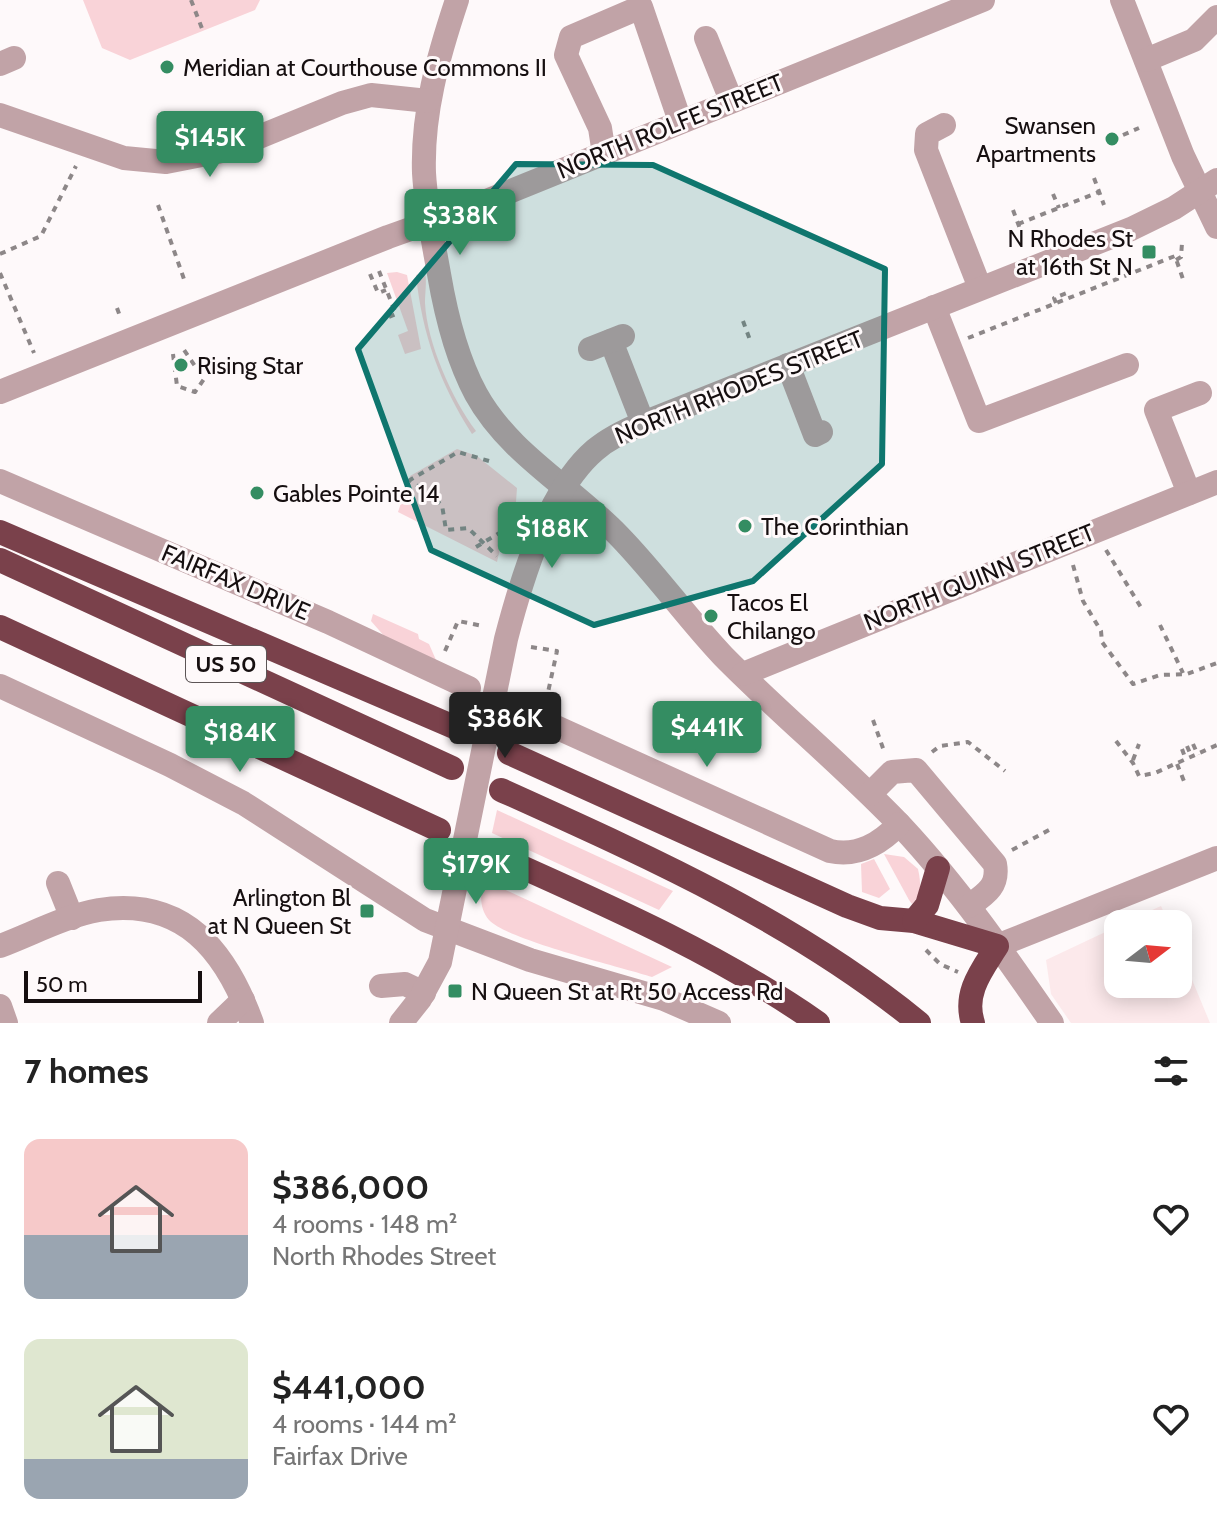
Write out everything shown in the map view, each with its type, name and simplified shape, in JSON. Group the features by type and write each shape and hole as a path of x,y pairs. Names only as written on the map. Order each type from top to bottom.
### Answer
{"highway":[{"path":"0,532 461,730"},
{"name":"US 50","path":"0,560 452,768"},
{"name":"US 50","path":"0,627 439,830"},
{"path":"509,753 847,906 880,918 914,921 997,946 972,988 970,1007 973,1023"},
{"path":"501,790 742,905 850,972 919,1023"},
{"path":"488,852 689,944 818,1023"},
{"path":"914,921 927,905 938,868"}],"street":[{"name":"NORTH ROLFE STREET","path":"0,392 604,154 983,0"},
{"path":"1122,0 1146,60 1209,186 1217,227"},
{"path":"455,1 428,101 424,172 430,223 452,334 475,392 508,440 566,487 621,538 719,651 899,824 969,906 1052,1023"},
{"path":"604,154 600,128 566,55 571,37 641,7 680,121"},
{"path":"1146,60 1194,40 1217,17"},
{"path":"706,38 731,100"},
{"path":"0,115 124,158 166,162 227,150 342,103 371,95 428,101"},
{"path":"944,125 927,134 926,150 980,288"},
{"name":"NORTH RHODES STREET","path":"401,1023 424,993 440,962 506,639 518,594 534,550 566,487 582,463 598,447 643,423 1131,229 1209,186"},
{"path":"934,307 979,421 1127,365"},
{"path":"608,342 643,423"},
{"path":"788,365 815,435 821,432"},
{"path":"1189,493 1156,410 1200,393"},
{"name":"FAIRFAX DRIVE","path":"0,481 328,622 469,688"},
{"name":"NORTH QUINN STREET","path":"743,674 1217,482"},
{"path":"0,686 219,790 425,920 530,960 664,999 719,1023"},
{"path":"518,710 830,851 850,853 861,850 883,840 899,824"},
{"path":"870,794 892,772 916,770 995,864 996,878 992,888 969,906"},
{"path":"997,946 1217,858"},
{"path":"58,883 72,918"},
{"path":"0,946 95,911 118,908 141,910 175,920 196,933 221,958 248,1012 219,1023"},
{"path":"381,986 405,984 424,993"},
{"path":"0,1006 6,1023"}],"path":[{"path":"191,0 203,31"},
{"path":"1123,135 1139,128"},
{"path":"0,254 41,236 77,164"},
{"path":"1094,178 1104,205"},
{"path":"1018,224 1099,192"},
{"path":"1053,194 1059,208"},
{"path":"158,205 185,282"},
{"path":"1013,210 1023,237"},
{"path":"1176,260 1182,255 1182,243"},
{"path":"966,339 1175,256 1184,282"},
{"path":"379,271 396,314 389,317"},
{"path":"0,273 34,353"},
{"path":"370,274 378,293 387,290"},
{"path":"1056,304 1054,298 1060,293 1068,293 1071,298"},
{"path":"117,308 121,319"},
{"path":"743,321 750,340"},
{"path":"173,354 177,386 195,392 204,379 184,350"},
{"path":"489,461 458,452 410,480 442,505 446,530 468,528 497,556"},
{"path":"476,547 506,529"},
{"path":"1094,530 1142,609"},
{"path":"1070,555 1083,601 1101,631 1102,642 1129,681 1136,684 1160,675 1184,675 1217,663"},
{"path":"446,662 445,651 458,621 483,626"},
{"path":"1160,625 1184,675"},
{"path":"531,647 557,651 545,706"},
{"path":"873,720 882,746"},
{"path":"1116,741 1139,776 1155,773 1217,745"},
{"path":"916,770 917,764 940,746 968,742 1005,771"},
{"path":"1133,763 1139,744"},
{"path":"1186,760 1187,746 1195,756"},
{"path":"1177,764 1186,786"},
{"path":"995,864 1003,855 1049,830"},
{"path":"923,945 940,964 968,976"}],"highlighted area":[{"path":"516,164 653,165 885,269 882,464 753,581 594,625 431,550 358,349"}],"shaded area":[{"path":"83,0 260,0 255,10 130,60 102,48"},
{"path":"425,272 425,303 430,335 450,387 476,431 472,434 442,377 428,338 416,275"},
{"path":"387,273 407,275 421,349 405,354 398,335 408,331"},
{"path":"457,449 477,456 517,488 516,502 506,515 509,524 497,562 398,512 410,476"},
{"path":"373,614 418,634 419,639 429,644 436,660 385,637 371,621"},
{"path":"497,810 673,891 659,910 509,841 492,833"},
{"path":"884,854 904,857 918,869 920,888 912,904 909,900"},
{"path":"874,859 890,889 879,898 862,892 861,864"},
{"path":"484,880 672,967 652,977 540,944 500,928 483,911 481,896"},
{"path":"1104,933 1104,998 1192,998 1192,980 1210,1023 1071,1023 1051,994 1046,960"}],"place":[{"name":"Meridian at Courthouse Commons II","path":"167,67"},
{"name":"Swansen Apartments","path":"1112,139"},
{"name":"N Rhodes St at 16th St N","path":"1149,252"},
{"name":"Rising Star","path":"181,365"},
{"name":"Gables Pointe 14","path":"257,493"},
{"name":"The Corinthian","path":"745,526"},
{"name":"Tacos El Chilango","path":"711,616"},
{"name":"Arlington Bl at N Queen St","path":"367,911"},
{"name":"N Queen St at Rt 50 Access Rd","path":"455,991"}]}
